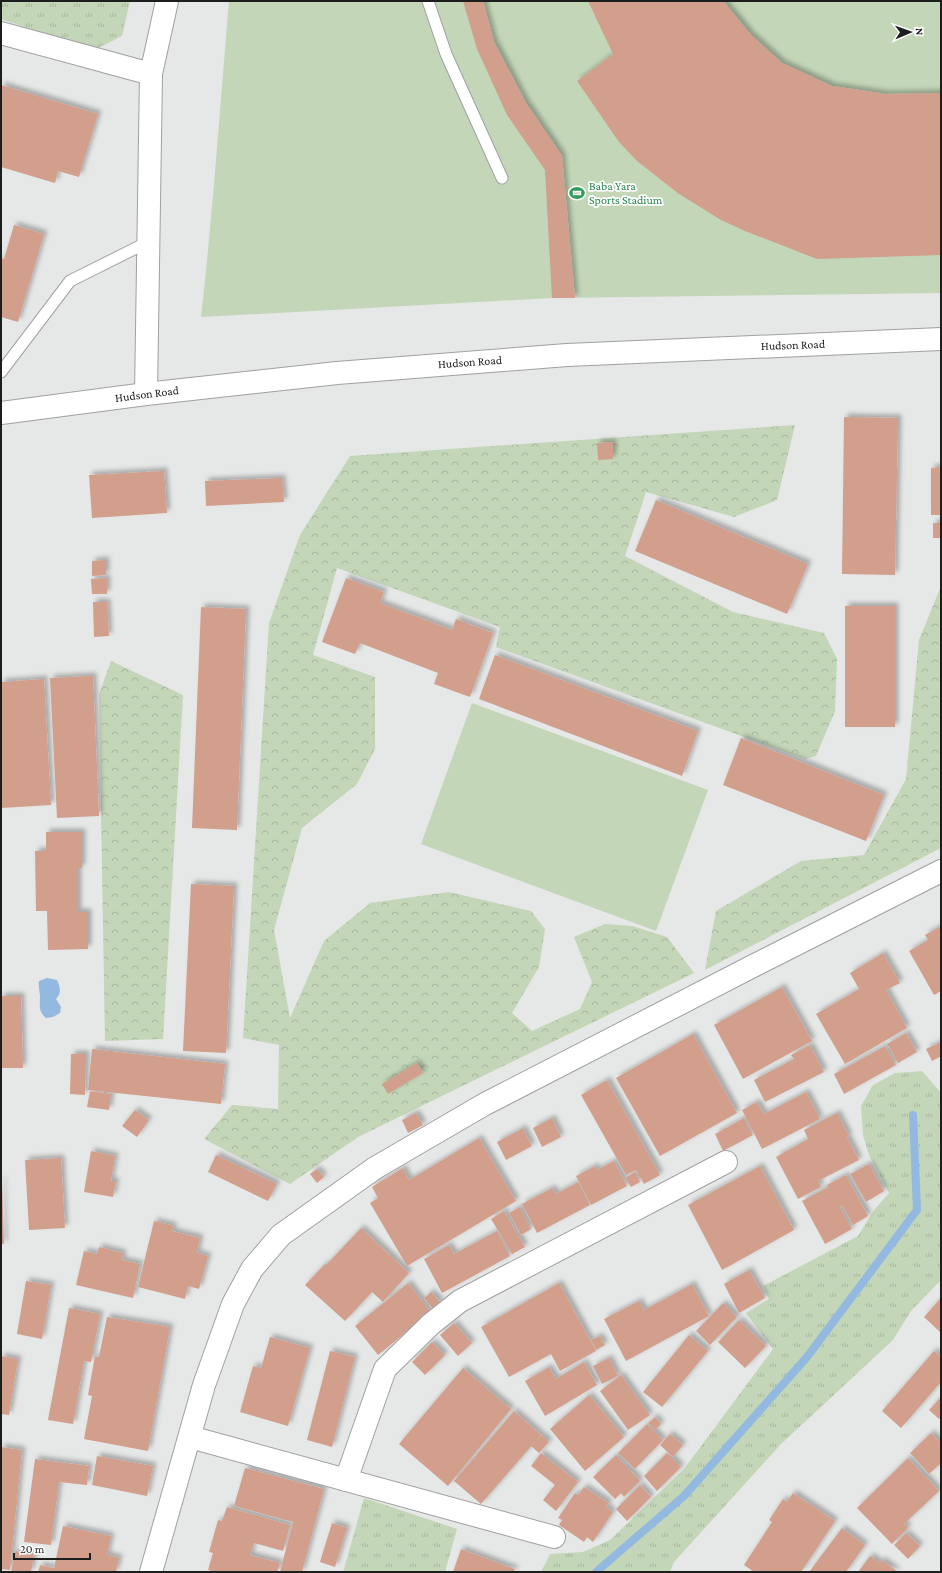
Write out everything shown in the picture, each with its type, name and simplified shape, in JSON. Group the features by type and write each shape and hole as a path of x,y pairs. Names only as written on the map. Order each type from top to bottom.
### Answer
{"street":[{"path":"146,394 151,74 166,1"},
{"path":"1,33 151,74"},
{"name":"Hudson Road","path":"1,413 146,394 337,372 567,355 941,339"},
{"path":"151,1572 204,1385 233,1304 252,1269 281,1235 375,1168 485,1104 748,968 941,871"},
{"path":"346,1480 385,1369 431,1324 460,1301 726,1162"},
{"path":"190,1437 554,1537"}],"lane":[{"path":"428,1 446,54 502,178"},
{"path":"1,372 70,281 148,242"}],"green space":[{"path":"1,1 130,1 122,36 94,50 1,19"},
{"name":"Baba Yara Sports Stadium","path":"229,1 941,1 941,293 552,298 201,317 213,199"},
{"path":"795,425 777,500 734,517 646,492 625,556 733,612 824,633 837,659 835,711 816,756 805,759 496,647 500,627 337,568 313,655 375,677 375,749 357,784 302,828 274,930 290,1018 324,941 370,903 449,892 531,911 545,929 539,967 512,1013 532,1031 580,1009 592,982 574,937 605,924 632,926 667,937 694,973 358,1137 290,1184 204,1139 232,1105 278,1109 279,1045 243,1038 269,623 300,535 350,456"},
{"path":"941,586 941,848 705,970 716,911 801,861 864,855 906,779 919,640"},
{"path":"111,661 183,695 163,1039 105,1041 99,694"},
{"path":"472,703 708,790 656,931 421,844"},
{"path":"922,1071 941,1093 941,1280 911,1311 893,1340 781,1444 674,1562 670,1572 541,1572 550,1554 583,1552 610,1540 684,1469 773,1349 746,1313 769,1299 763,1286 858,1236 874,1210 889,1193 869,1155 863,1135 861,1106 873,1085 895,1073"},
{"path":"364,1498 457,1529 445,1572 343,1572"}],"water":[{"path":"47,978 57,980 60,990 56,999 61,1007 60,1013 53,1017 46,1018 40,1008 39,981"}],"building":[{"path":"463,1 483,1 494,42 526,103 562,156 575,298 552,298 545,170 507,115 477,49"},
{"path":"588,1 723,1 751,35 782,63 832,86 886,94 941,93 941,255 817,259 721,220 679,194 637,161 619,142 577,81 613,54"},
{"path":"1,85 98,114 79,177 58,171 55,183 1,167"},
{"path":"14,225 44,234 18,322 1,317 1,258 4,259"},
{"path":"844,417 898,418 895,575 842,574"},
{"path":"613,442 613,459 598,460 597,443"},
{"path":"941,467 941,515 931,515 931,468"},
{"path":"164,471 167,513 92,518 89,475"},
{"path":"282,478 284,502 206,506 205,481"},
{"path":"656,500 808,564 787,614 635,551"},
{"path":"933,523 941,523 941,538 933,538"},
{"path":"106,560 106,575 92,576 92,561"},
{"path":"107,578 107,594 92,594 91,579"},
{"path":"346,578 384,592 380,603 452,630 456,619 493,633 470,697 434,684 438,673 360,643 355,654 322,642"},
{"path":"93,602 107,602 109,636 94,637"},
{"path":"845,606 895,606 895,727 845,727"},
{"path":"201,607 246,609 237,830 192,828"},
{"path":"495,655 698,731 682,776 479,699"},
{"path":"93,676 99,816 57,818 50,678"},
{"path":"44,679 51,805 1,808 1,682"},
{"path":"741,738 884,795 866,841 723,785"},
{"path":"46,832 82,832 82,868 78,868 78,912 88,912 88,949 48,950 47,911 36,911 35,851 46,851"},
{"path":"191,884 234,886 226,1053 183,1051"},
{"path":"941,926 941,991 934,995 909,951 928,940 925,935"},
{"path":"883,953 900,983 886,990 907,1028 845,1064 816,1014 859,989 850,973"},
{"path":"782,987 812,1041 743,1079 714,1025"},
{"path":"1,996 21,996 23,1068 1,1068"},
{"path":"906,1033 917,1052 898,1063 887,1044"},
{"path":"693,1034 737,1113 660,1156 616,1078"},
{"path":"941,1042 941,1056 932,1061 926,1049"},
{"path":"810,1045 824,1072 765,1102 754,1080 794,1059 791,1055"},
{"path":"885,1046 896,1065 844,1094 834,1074"},
{"path":"92,1049 225,1064 221,1104 88,1090"},
{"path":"71,1054 86,1054 85,1095 70,1094"},
{"path":"417,1063 423,1073 388,1094 382,1084"},
{"path":"607,1080 660,1175 644,1184 636,1170 626,1175 581,1095"},
{"path":"90,1091 111,1094 109,1110 87,1107"},
{"path":"806,1092 820,1119 762,1149 742,1110 757,1102 764,1114"},
{"path":"135,1110 149,1120 137,1137 122,1126"},
{"path":"416,1113 423,1125 408,1133 402,1120"},
{"path":"837,1113 859,1160 818,1181 821,1187 798,1199 776,1157 808,1139 804,1130"},
{"path":"552,1118 561,1137 542,1147 533,1128"},
{"path":"744,1118 753,1135 723,1151 715,1134"},
{"path":"523,1128 532,1146 506,1160 497,1142"},
{"path":"479,1138 516,1201 407,1266 370,1203 378,1198 372,1187 403,1168 409,1180"},
{"path":"91,1151 115,1156 111,1181 116,1181 113,1197 84,1192"},
{"path":"216,1155 277,1184 268,1201 208,1172"},
{"path":"61,1158 65,1228 29,1230 25,1160"},
{"path":"614,1161 627,1186 591,1205 576,1176 595,1166 597,1170"},
{"path":"869,1164 884,1191 866,1202 850,1174"},
{"path":"760,1166 794,1230 722,1270 688,1205"},
{"path":"317,1169 324,1177 317,1183 310,1174"},
{"path":"635,1172 640,1182 631,1187 625,1178"},
{"path":"846,1175 868,1216 853,1225 842,1205 840,1207 852,1229 825,1244 802,1201"},
{"path":"2,1179 4,1244 1,1244"},
{"path":"578,1182 590,1205 537,1233 522,1204 552,1188 556,1194"},
{"path":"520,1207 531,1229 521,1235 509,1213"},
{"path":"504,1211 525,1247 512,1254 491,1219"},
{"path":"154,1221 174,1226 172,1231 200,1238 197,1253 208,1256 199,1289 188,1286 185,1299 138,1287"},
{"path":"361,1228 409,1273 383,1302 372,1292 345,1321 305,1285"},
{"path":"497,1231 510,1256 442,1293 424,1259 449,1245 454,1254"},
{"path":"99,1247 123,1253 122,1260 140,1264 133,1298 76,1285 84,1251 97,1254"},
{"path":"749,1270 765,1298 739,1313 724,1284"},
{"path":"26,1281 51,1285 42,1339 17,1334"},
{"path":"408,1283 431,1312 378,1355 355,1326"},
{"path":"559,1283 596,1351 560,1371 551,1354 509,1377 481,1327"},
{"path":"692,1284 709,1316 626,1361 604,1319 639,1301 644,1310"},
{"path":"431,1292 441,1303 433,1309 424,1298"},
{"path":"941,1298 941,1333 924,1317"},
{"path":"723,1303 737,1317 710,1345 696,1331"},
{"path":"69,1308 100,1314 91,1362 84,1361 73,1424 48,1420"},
{"path":"107,1317 170,1327 148,1451 84,1439 92,1396 88,1395 95,1356 99,1357"},
{"path":"739,1320 766,1346 745,1368 718,1342"},
{"path":"454,1323 472,1343 458,1356 440,1335"},
{"path":"689,1335 708,1351 662,1407 643,1392"},
{"path":"600,1336 605,1345 596,1350 591,1340"},
{"path":"270,1337 310,1348 288,1426 240,1412 253,1366 261,1368"},
{"path":"432,1342 445,1355 425,1375 412,1362"},
{"path":"330,1351 355,1357 332,1447 307,1440"},
{"path":"934,1351 941,1357 941,1382 901,1428 882,1411"},
{"path":"1,1356 18,1359 9,1415 1,1414"},
{"path":"609,1358 618,1376 602,1384 593,1366"},
{"path":"584,1362 597,1385 545,1416 525,1381 549,1367 556,1379"},
{"path":"463,1368 511,1409 448,1486 399,1444"},
{"path":"621,1375 650,1415 628,1430 600,1391"},
{"path":"589,1395 624,1437 585,1471 550,1429"},
{"path":"941,1397 941,1417 939,1419 929,1410"},
{"path":"514,1411 541,1435 481,1504 454,1481"},
{"path":"655,1417 661,1424 655,1430 648,1423"},
{"path":"647,1424 663,1440 635,1469 618,1453"},
{"path":"931,1433 941,1443 941,1463 929,1474 910,1453"},
{"path":"670,1434 683,1445 673,1457 660,1445"},
{"path":"542,1435 549,1442 539,1453 531,1446"},
{"path":"1,1447 22,1450 10,1570 1,1569"},
{"path":"541,1453 578,1482 556,1511 543,1500 555,1485 531,1466"},
{"path":"667,1453 681,1467 657,1491 644,1476"},
{"path":"616,1455 640,1481 624,1497 621,1493 615,1499 593,1477"},
{"path":"97,1456 153,1466 147,1496 92,1485"},
{"path":"908,1458 939,1491 904,1524 908,1528 892,1544 857,1508"},
{"path":"35,1459 89,1466 87,1485 59,1482 51,1545 24,1542"},
{"path":"245,1468 324,1489 302,1572 280,1572 293,1522 234,1506"},
{"path":"640,1485 651,1497 627,1521 616,1509"},
{"path":"584,1487 609,1503 606,1507 613,1512 593,1542 587,1537 584,1542 559,1525 562,1520 558,1518 575,1493 578,1495"},
{"path":"793,1493 835,1521 801,1572 754,1572 744,1565 772,1522 769,1520 783,1499 787,1502"},
{"path":"227,1507 290,1525 283,1551 254,1543 250,1555 280,1563 277,1572 215,1572 208,1570 213,1553 209,1552 218,1520 222,1521"},
{"path":"332,1523 347,1528 335,1567 320,1562"},
{"path":"63,1526 111,1536 107,1555 119,1558 116,1572 38,1572 40,1565 54,1568"},
{"path":"842,1528 865,1545 846,1572 809,1572"},
{"path":"906,1533 920,1546 908,1559 894,1545"},
{"path":"461,1549 515,1569 514,1572 453,1572"},
{"path":"15,1551 34,1554 31,1572 11,1572"},
{"path":"870,1556 880,1563 882,1560 898,1572 858,1572"}],"waterway":[{"path":"596,1572 684,1496 807,1357 917,1210 913,1115"}],"place":[{"name":"Baba Yara Sports Stadium","path":"577,193"}]}
